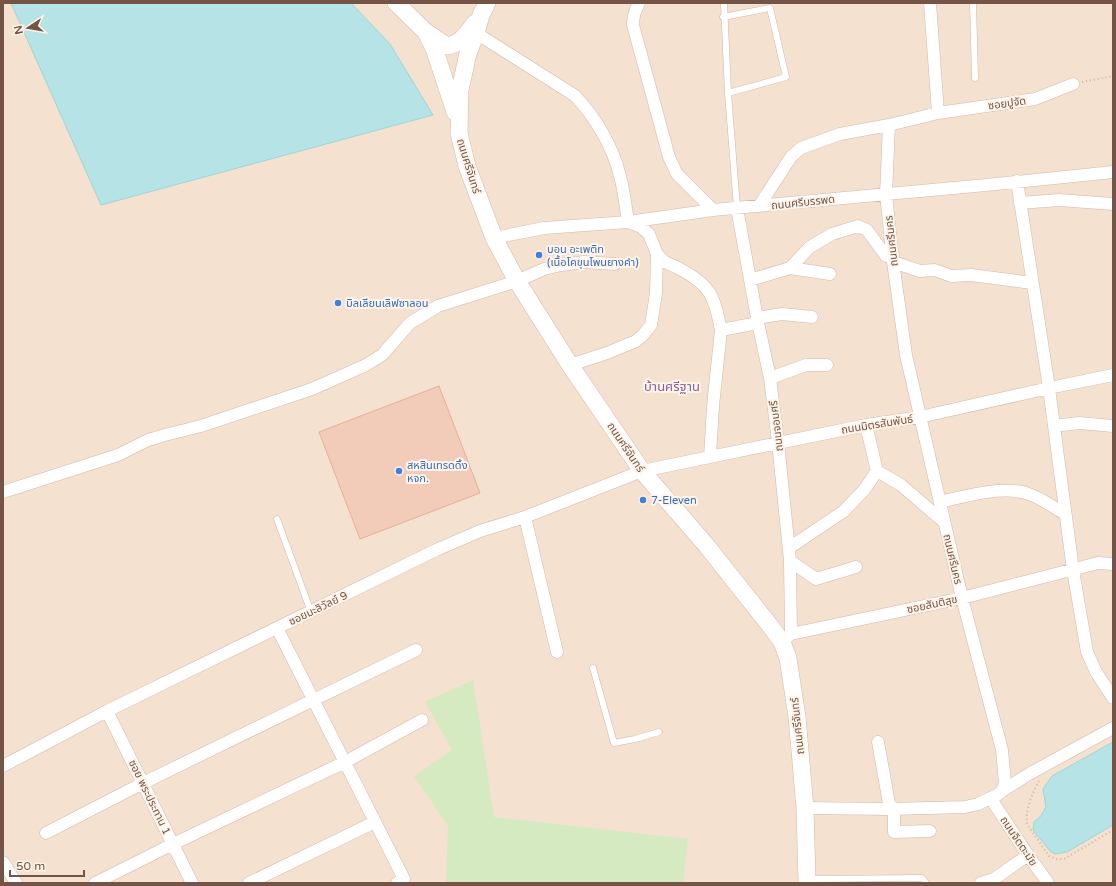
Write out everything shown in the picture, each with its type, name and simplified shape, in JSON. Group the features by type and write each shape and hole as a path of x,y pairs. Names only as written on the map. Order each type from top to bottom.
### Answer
{"main road":[{"path":"396,3 426,32 447,46 456,45 484,9"},
{"name":"ถนนศรีจันทร์","path":"484,9 468,53 460,90 458,122 459,133 467,166 494,238 517,281 570,365 642,472 706,546 771,627 786,638 797,717 805,808 807,881"},
{"path":"426,32 435,50 458,122"}],"street":[{"path":"639,3 633,18 633,25 669,157 677,174 713,210"},
{"path":"930,3 938,113"},
{"path":"476,33 574,96 582,103 600,129 612,152 620,175 628,222 640,227 649,234 657,254 664,263 687,273 700,281 708,289 716,307 720,330 710,457"},
{"name":"ซอยปูจัด","path":"760,206 791,157 801,148 840,134 890,125 938,113 1035,99 1074,84"},
{"name":"ถนนศรีนคร","path":"890,125 886,194 906,355 962,598 1002,750 1005,783 1002,791"},
{"name":"ถนนศรีบรรพด","path":"494,238 544,228 628,222 713,210 1113,172"},
{"path":"1017,181 1049,388 1073,570 1087,652 1096,672 1113,698"},
{"path":"1020,203 1059,200 1113,204"},
{"name":"ถนนจอมศรี","path":"737,208 770,378 778,442 790,561 786,638"},
{"path":"790,268 810,247 832,234 858,226 867,230 886,256 920,271 935,270 951,276 971,275 1032,283"},
{"path":"570,365 636,342 648,330 651,325 654,309 657,254"},
{"path":"3,492 118,455 148,440 201,426 312,389 366,365 382,355 410,323 438,306 517,281 544,269 584,262 615,264"},
{"path":"750,280 790,268 830,274"},
{"path":"720,330 782,314 812,317"},
{"path":"770,378 806,365 827,365"},
{"name":"ถนนมิตรสัมพันธ์","path":"642,472 778,442 866,425 920,417 1113,375"},
{"path":"1054,426 1079,423 1113,426"},
{"path":"866,425 877,471 901,485 944,522"},
{"path":"789,548 844,511 864,490 877,471"},
{"name":"ซอยมะลิวัลย์ 9","path":"5,765 108,710 436,550 480,531 525,517 642,472"},
{"path":"940,502 985,492 1004,491 1026,494 1065,514"},
{"path":"525,517 557,652"},
{"path":"790,561 816,579 856,567"},
{"name":"ซอยสันติสุข","path":"786,638 962,598 1098,563 1113,564"},
{"path":"277,628 404,879 397,883"},
{"path":"46,833 143,783 416,650"},
{"name":"ซอย พระประทาน 1","path":"108,710 192,883"},
{"path":"94,883 345,762 422,720"},
{"path":"805,808 965,806 990,799 1029,774 1113,728"},
{"path":"878,742 892,808 894,832 930,831"},
{"path":"3,752 5,765"},
{"name":"ถนนจิตตะมัย","path":"990,799 1048,883"},
{"path":"249,883 375,822"},
{"path":"981,883 994,879 1028,855"},
{"path":"3,862 16,883"}],"lane":[{"path":"724,3 728,93 737,208"},
{"path":"973,3 975,78"},
{"path":"724,17 770,8 786,77 728,93"},
{"path":"277,519 311,612"},
{"path":"593,668 614,743 659,732"},
{"path":"807,881 922,878 926,883"}],"path":[{"path":"1074,84 1113,76"},
{"path":"1040,779 1032,796 1026,819 1027,824 1049,856 1057,859 1064,859 1113,830"}],"shaded area":[{"path":"3,3 1113,3 1113,883 3,883"}],"green space":[{"path":"473,680 494,817 688,839 683,883 446,883 448,826 414,776 452,750 425,702"}],"water":[{"path":"11,3 351,3 390,44 433,115 101,205"},
{"path":"1113,742 1113,825 1067,852 1055,854 1050,851 1033,830 1034,822 1040,817 1046,807 1043,789 1052,776"}],"building":[{"path":"439,386 480,493 360,539 319,432"}],"place":[{"name":"บอน อะเพติท (เนื้อโคขุนโพนยางคำ)","path":"539,255"},
{"name":"มิลเลียนเลิฟซาลอน","path":"338,303"},
{"name":"สหสินเทรดดิ้ง หจก.","path":"399,471"},
{"name":"7-Eleven","path":"643,500"}],"district":[{"name":"บ้านศรีฐาน","path":"672,386"}]}
